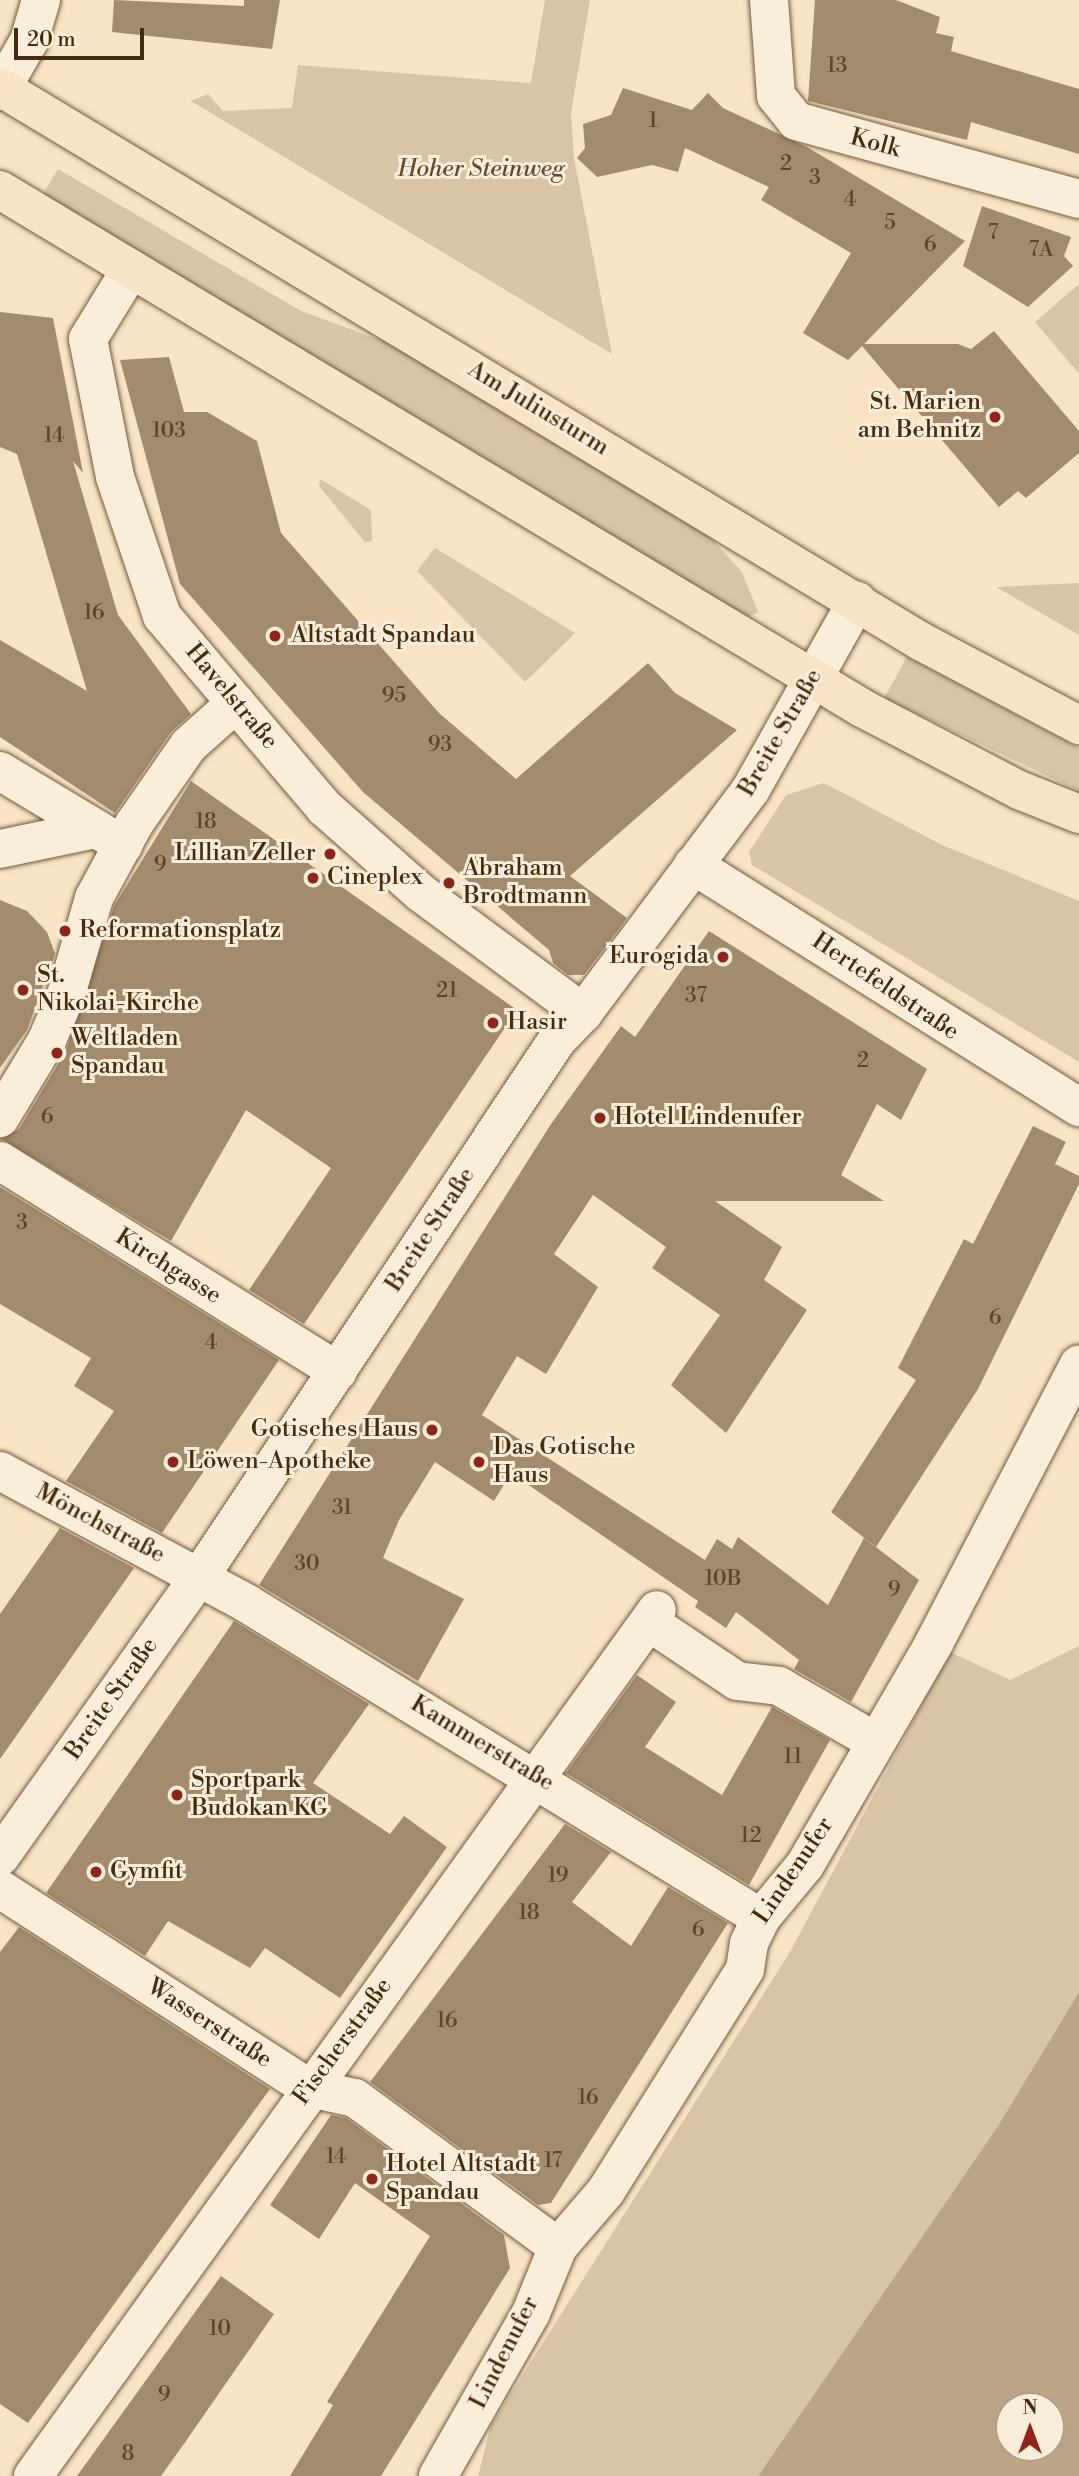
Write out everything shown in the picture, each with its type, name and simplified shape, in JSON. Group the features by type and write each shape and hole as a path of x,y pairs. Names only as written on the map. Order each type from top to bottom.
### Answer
{"main road":[{"name":"Am Juliusturm","path":"0,89 857,601 1079,726"},
{"path":"0,190 812,679 952,757 1079,814"}],"street":[{"path":"0,89 29,41 41,0"},
{"name":"Kolk","path":"769,0 776,96 796,121 1079,199"},
{"name":"Havelstraße","path":"131,269 88,340 115,477 162,617 325,808 421,893 583,1013"},
{"name":"Breite Straße","path":"0,1857 199,1576 558,1039 583,1013 782,742 812,679 857,601"},
{"path":"0,1118 47,1040 66,995 109,837 189,745 236,703"},
{"path":"0,771 109,837"},
{"path":"0,849 109,837"},
{"name":"Hertefeldstraße","path":"693,865 971,1044 1079,1107"},
{"name":"Kirchgasse","path":"0,1161 338,1371"},
{"name":"Lindenufer","path":"438,2476 531,2313 558,2247 606,2191 745,1969 749,1942 761,1918 805,1865 876,1742 1079,1365"},
{"name":"Mönchstraße","path":"0,1471 199,1576"},
{"name":"Kammerstraße","path":"199,1576 537,1777 761,1918"},
{"name":"Fischerstraße","path":"33,2476 309,2088 653,1616 737,1681 779,1686 876,1742"},
{"name":"Wasserstraße","path":"0,1888 309,2088 355,2098 558,2247"}],"green space":[{"name":"Hoher Steinweg","path":"545,0 590,0 571,113 574,158 612,354 191,101 208,94 223,111 292,108 298,65 531,83"},
{"path":"58,169 301,311 399,347 706,533 742,572 758,612 748,617 43,194"},
{"path":"1079,284 1079,374 1035,322"},
{"path":"320,479 371,510 372,541 365,542 319,486"},
{"path":"435,548 575,633 525,682 417,571"},
{"path":"1079,583 1079,635 996,587"},
{"path":"907,657 1079,748 1079,791 884,698"},
{"path":"824,783 942,845 1079,901 1079,1062 752,865 749,852 786,795"},
{"path":"1079,1646 1079,1992 998,2126 758,2476 478,2476 491,2425 790,1952 950,1652 1010,1680"}],"shaded area":[{"path":"1079,1992 1079,2476 758,2476 998,2126"}],"building":[{"path":"114,0 244,6 244,0 280,0 272,49 112,32"},
{"path":"815,0 896,0 940,17 936,33 954,37 951,51 1079,89 1079,154 971,122 967,140 808,101"},
{"path":"623,88 692,110 708,93 723,108 807,147 965,241 864,344 958,344 971,349 994,331 1079,431 1079,453 1026,498 1018,491 999,507 862,346 848,360 803,333 851,253 761,200 769,187 685,148 678,172 652,165 597,177 577,158 585,148 583,124 611,115"},
{"path":"982,206 1071,237 1064,256 1073,266 1028,307 963,266"},
{"path":"0,312 53,318 83,473 73,461 118,615 191,714 171,732 115,813 0,737 0,640 87,691 17,454 0,447"},
{"path":"169,357 184,412 207,412 257,441 281,533 439,713 516,779 648,663 675,693 737,730 570,876 627,918 584,975 568,975 553,963 549,950 363,792 180,584 120,360"},
{"path":"191,781 517,1010 304,1324 249,1290 331,1168 246,1110 171,1241 2,1139 19,1129 66,1051 114,906"},
{"name":"St. Nikolai-Kirche","path":"0,900 27,911 47,932 55,954 27,1030 0,1068"},
{"path":"709,931 927,1069 901,1120 877,1104 841,1175 884,1201 715,1201 782,1247 764,1280 807,1310 726,1433 671,1385 720,1315 652,1268 666,1247 593,1195 554,1254 598,1287 546,1374 517,1356 482,1415 705,1560 717,1539 732,1549 738,1537 828,1605 864,1538 919,1580 851,1702 794,1669 799,1660 736,1612 726,1628 695,1607 698,1601 511,1473 494,1501 435,1462 399,1520 383,1558 464,1599 418,1681 259,1585 551,1124 621,1026 635,1037"},
{"path":"1033,1126 1066,1142 1055,1164 1079,1176 1079,1184 978,1389 876,1547 831,1512 916,1380 898,1368 964,1239 973,1244"},
{"path":"0,1187 279,1360 162,1533 66,1481 114,1411 74,1386 91,1358 0,1304"},
{"path":"60,1528 134,1568 0,1759 0,1614"},
{"path":"234,1621 369,1704 313,1783 390,1834 404,1816 447,1847 340,1998 265,1948 250,1968 168,1921 145,1956 46,1893"},
{"path":"637,1675 676,1702 645,1747 722,1795 772,1707 830,1740 749,1885 566,1773"},
{"path":"565,1824 611,1852 572,1902 631,1946 668,1887 728,1923 551,2203 538,2205 370,2082"},
{"path":"19,1927 270,2089 28,2423 0,2404 0,1952"},
{"path":"331,2115 346,2118 504,2235 510,2268 381,2476 290,2476 333,2405 327,2402 430,2236 355,2183 319,2239 270,2205"},
{"path":"221,2276 274,2314 161,2476 77,2476"}],"place":[{"name":"St. Marien am Behnitz","path":"995,417"},
{"name":"Altstadt Spandau","path":"275,636"},
{"name":"Lillian Zeller","path":"330,854"},
{"name":"Cineplex","path":"313,878"},
{"name":"Abraham Brodtmann","path":"449,883"},
{"name":"Reformationsplatz","path":"65,931"},
{"name":"Eurogida","path":"723,957"},
{"name":"St. Nikolai-Kirche","path":"23,990"},
{"name":"Hasir","path":"493,1023"},
{"name":"Weltladen Spandau","path":"57,1053"},
{"name":"Hotel Lindenufer","path":"600,1118"},
{"name":"Gotisches Haus","path":"432,1430"},
{"name":"Löwen-Apotheke","path":"173,1462"},
{"name":"Das Gotische Haus","path":"479,1462"},
{"name":"Sportpark Budokan KG","path":"177,1795"},
{"name":"Gymfit","path":"96,1872"},
{"name":"Hotel Altstadt Spandau","path":"372,2179"}]}
